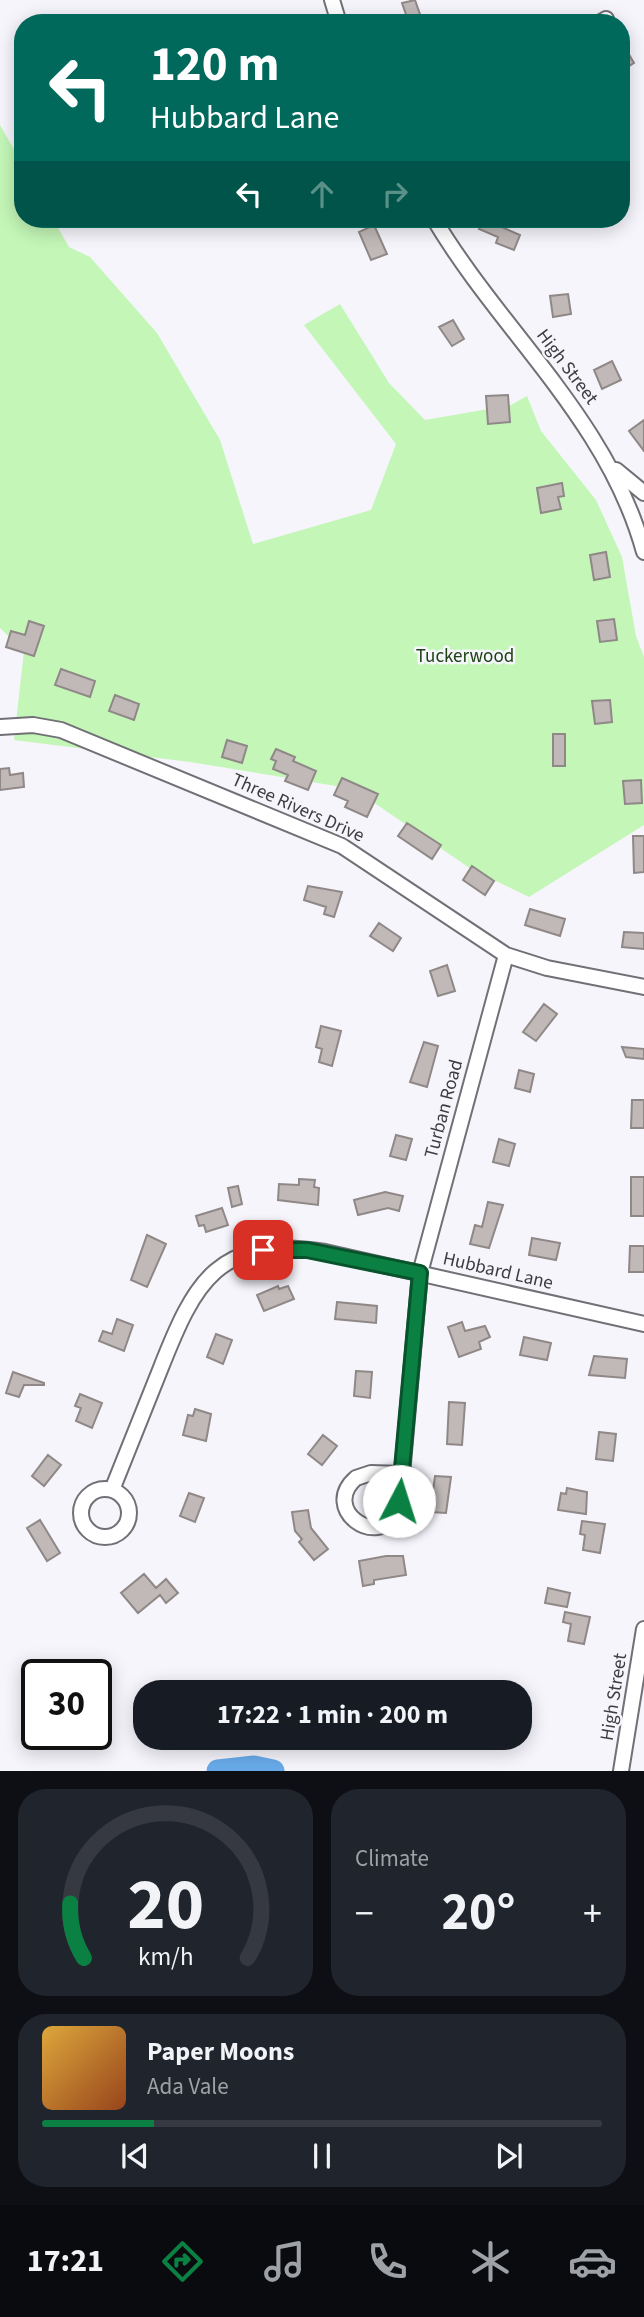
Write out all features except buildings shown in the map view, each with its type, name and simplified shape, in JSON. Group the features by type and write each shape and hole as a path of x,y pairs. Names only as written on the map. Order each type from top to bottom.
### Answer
{"street":[{"name":"High Street","path":"440,228 474,280 568,399 609,465 630,507 644,552"},
{"path":"609,465 644,493"},
{"name":"Three Rivers Drive","path":"0,727 33,724 61,730 320,835 364,858 506,955 547,968 644,987"},
{"name":"Turban Road","path":"402,1474 420,1273 506,955"},
{"name":"Hubbard Lane","path":"112,1490 185,1308 202,1283 224,1264 250,1252 289,1248 325,1252 644,1324"},
{"path":"366,1473 402,1474 398,1507 389,1521 379,1526 367,1527 352,1518 345,1502 352,1482 366,1473"},
{"name":"High Street","path":"621,1771 644,1629"}],"green space":[{"name":"Tuckerwood","path":"0,125 14,149 14,228 58,228 69,247 90,257 157,333 220,440 253,544 371,510 396,444 304,325 340,304 389,383 425,420 511,405 527,396 541,431 596,500 622,557 636,636 644,657 644,825 529,897 471,869 354,789 190,762 14,740 24,651 0,628"}],"waterway":[{"path":"218,1771 254,1767 273,1771"}],"route":[{"path":"263,1250 307,1250 420,1273 399,1501"}]}
